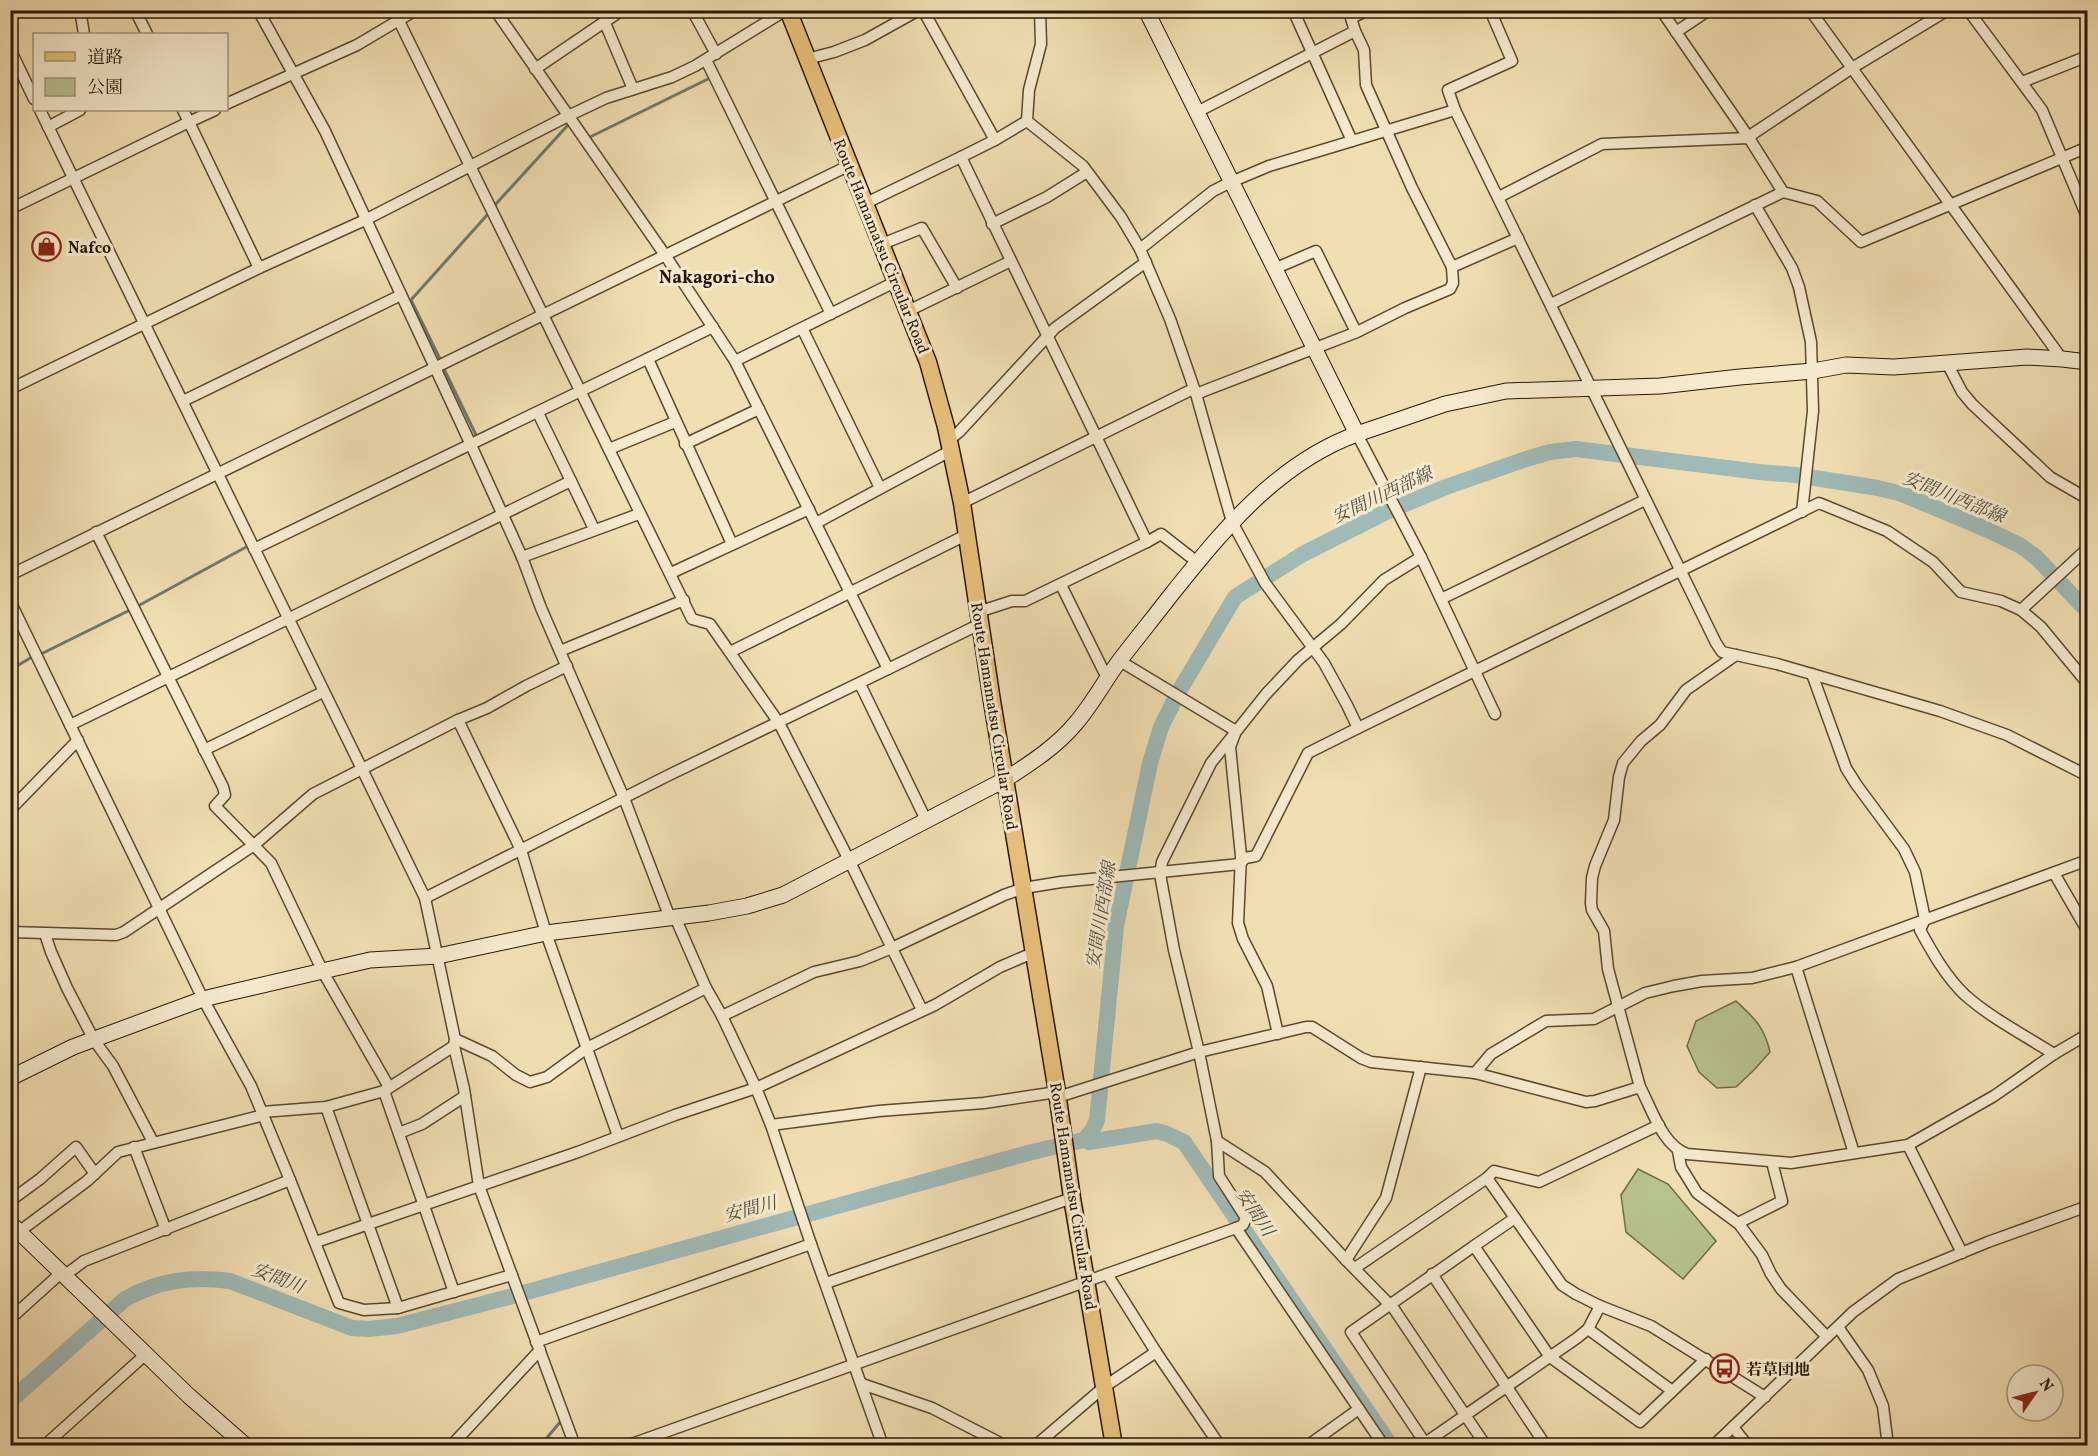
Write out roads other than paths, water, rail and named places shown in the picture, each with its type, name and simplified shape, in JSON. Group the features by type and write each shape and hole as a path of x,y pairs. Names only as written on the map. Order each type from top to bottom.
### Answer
{"main road":[{"name":"Route Hamamatsu Circular Road","path":"787,10 928,362 962,503 1058,1094 1072,1198 1114,1446"}],"street":[{"path":"10,13 16,10"},
{"path":"80,10 84,33"},
{"path":"135,10 146,33"},
{"path":"258,10 325,131 471,445 522,557 673,918 756,1088 883,1446"},
{"path":"228,103 357,45 416,10"},
{"path":"535,69 622,10"},
{"path":"692,10 716,54"},
{"path":"10,389 365,220 606,98 672,77 706,60 787,10"},
{"path":"807,59 865,40 921,10 995,140"},
{"path":"1027,120 1029,90 1041,44 1040,10"},
{"path":"1293,10 1352,141"},
{"path":"962,503 1194,392 1356,332 1405,308 1450,290 1453,283 1452,267 1412,188 1366,85 1364,50 1351,18 1368,10"},
{"path":"1503,10 1490,14 1512,61 1448,90 1455,110 1645,500 1722,652 1812,674 1940,711 1998,731 2088,776"},
{"path":"1661,10 1749,138 1783,192"},
{"path":"1676,32 1709,10"},
{"path":"1810,10 2062,358"},
{"path":"1499,197 1602,144 1749,138 1852,68 1948,10"},
{"path":"1968,10 2042,110 2088,219"},
{"path":"500,12 535,69 665,255 735,361 888,669"},
{"path":"1152,12 1231,182 1313,348 1421,557 1496,714"},
{"path":"399,21 692,619 710,624 779,723 922,1010"},
{"path":"605,23 633,89"},
{"path":"1197,112 1355,31"},
{"path":"10,49 33,97"},
{"path":"2022,82 2088,56"},
{"path":"706,60 831,314"},
{"path":"1140,249 1213,191 1231,182 1269,166 1455,110"},
{"path":"40,111 425,898 465,1096 479,1186 575,1446"},
{"path":"48,127 78,111"},
{"path":"184,111 260,268"},
{"path":"10,209 213,111"},
{"path":"866,203 961,158 1027,120"},
{"path":"1027,120 1066,151 1087,172 1121,217 1140,249 1170,319 1232,522 1265,582 1336,683 1358,729"},
{"path":"1551,304 1783,192 1817,201 1861,242 2088,147"},
{"path":"961,158 1147,542"},
{"path":"10,575 850,165"},
{"path":"992,224 1047,197 1087,172"},
{"path":"1755,205 1792,268 1799,287 1810,342 1813,411 1802,512"},
{"path":"882,244 922,228 957,288"},
{"path":"1452,267 1518,238"},
{"path":"1274,269 1316,251 1356,332"},
{"path":"908,311 1011,261"},
{"path":"816,523 949,446 959,432 1055,328 1146,262"},
{"path":"735,361 897,281"},
{"path":"183,401 401,295"},
{"path":"254,549 713,327"},
{"path":"802,328 880,488"},
{"path":"10,1078 42,1060 73,1047 203,999 370,960 438,956 546,933 673,918 747,906 783,895 1006,779 1055,745 1076,723 1119,661 1197,562 1232,522 1263,491 1293,469 1344,438 1445,404 1506,391 1660,386 1812,371 1846,365 1894,367 2027,357 2062,358 2088,363"},
{"path":"648,359 732,544"},
{"path":"1947,363 1962,392 1972,404 2050,477 2088,499"},
{"path":"685,444 759,409"},
{"path":"538,413 594,529"},
{"path":"609,449 675,422"},
{"path":"70,725 572,482"},
{"path":"1441,599 1645,500"},
{"path":"722,1016 814,972 860,961 1024,888 1240,864 1245,858 1256,856 1308,753 1819,503 1887,531 1933,562 1962,592 2001,601 2021,610 2041,627 2088,684"},
{"path":"671,573 809,509"},
{"path":"522,557 639,514"},
{"path":"96,532 223,787 225,795 214,806 271,863 323,972 386,1089 454,1292"},
{"path":"425,898 624,798 860,684 1012,601 1025,601 1061,585 1161,534 1197,562"},
{"path":"729,652 966,535"},
{"path":"2021,610 2088,548"},
{"path":"626,1446 1239,1227 1246,1218 1219,1176 1217,1141 1199,1052 1174,950 1160,874 1162,862 1210,763 1236,731 1282,677 1312,647 1341,624 1384,580 1421,557"},
{"path":"1061,585 1108,680"},
{"path":"560,651 684,600"},
{"path":"10,601 203,999 251,1086 339,1303 364,1310 398,1308 512,1275"},
{"path":"1737,655 1686,690 1660,725 1641,741 1623,763 1614,820 1595,866 1592,910 1604,931 1606,960 1640,1087 1659,1125 1678,1151 1687,1154 1791,1163 1908,1145 1935,1132 1994,1096 2054,1054 2088,1034"},
{"path":"1119,661 1236,731"},
{"path":"10,932 116,935 254,845 313,794 567,666"},
{"path":"1812,674 1846,768 1904,849 1915,872 1925,919 1920,930 1944,970 1963,993 1985,1011 2054,1054"},
{"path":"860,684 926,820"},
{"path":"204,750 323,692"},
{"path":"459,720 521,850 546,933 618,1136"},
{"path":"1236,731 1230,747 1240,864 1238,923 1243,939 1267,986 1278,1034"},
{"path":"10,810 78,740"},
{"path":"1474,1073 1491,1054 1546,1021 1585,1021 1594,1019 1646,993 1702,981 1752,978 1796,967 2088,860"},
{"path":"2054,873 2088,932"},
{"path":"45,934 59,970 94,1040 113,1066 153,1142"},
{"path":"316,1242 756,1088 935,1005 1000,967 1035,952"},
{"path":"1796,967 1854,1153"},
{"path":"454,1042 492,1056 516,1075 530,1082 547,1077 587,1048 706,988"},
{"path":"771,1125 879,1111 984,1103 1058,1094 1102,1083 1199,1052 1312,1027 1371,1062 1474,1073 1586,1102 1640,1087"},
{"path":"246,1446 14,1230 95,1174 118,1152 263,1113 326,1107 386,1089 454,1042"},
{"path":"1346,1260 1386,1198 1421,1066"},
{"path":"399,1133 422,1124 465,1096"},
{"path":"326,1107 398,1308"},
{"path":"1355,1268 1494,1171 1539,1182 1659,1125"},
{"path":"1217,1141 1265,1172 1389,1305 1486,1446"},
{"path":"1908,1145 1962,1253"},
{"path":"134,1147 166,1230"},
{"path":"10,1201 76,1148 95,1174"},
{"path":"1678,1151 1681,1167 1697,1193 1738,1223 1762,1255 1770,1274 1781,1289 1827,1337"},
{"path":"1738,1223 1782,1202 1772,1162"},
{"path":"1487,1178 1562,1285 1600,1306 1652,1326 1765,1397"},
{"path":"10,1318 63,1274 84,1261 290,1180"},
{"path":"826,1283 1072,1198"},
{"path":"1713,1446 1838,1327 1872,1297 1898,1279 2088,1206"},
{"path":"1515,1218 1351,1332 1426,1444 1588,1329 1600,1306"},
{"path":"1239,1227 1384,1446"},
{"path":"451,1446 538,1346 811,1244"},
{"path":"1474,1246 1550,1357 1640,1422 1706,1359"},
{"path":"1107,1274 1156,1352 1220,1446"},
{"path":"1432,1274 1546,1446"},
{"path":"1838,1327 1868,1370 1883,1406 1888,1446"},
{"path":"1588,1329 1671,1390"},
{"path":"1035,1446 1104,1387 1156,1352"},
{"path":"44,1446 146,1354"},
{"path":"862,1384 932,1408 1006,1446"},
{"path":"1307,1446 1359,1409"},
{"path":"1733,1427 1748,1446"}],"waterway":[{"path":"588,138 710,78"},
{"path":"495,205 568,125"},
{"path":"440,359 411,300 488,214"},
{"path":"444,369 476,435"},
{"name":"安間川西部線","path":"1084,1140 1097,1120 1116,926 1150,763 1161,727 1178,693 1235,597 1303,554 1386,512 1446,487 1526,459 1550,452 1576,449 1796,475 1902,494 2021,546 2037,558 2088,612"},
{"path":"136,607 248,546"},
{"path":"43,653 130,610"},
{"path":"10,670 32,657"},
{"name":"安間川","path":"10,1401 125,1299 150,1287 189,1279 230,1281 352,1328 397,1326 1032,1152 1084,1140 1089,1142 1157,1131 1184,1142 1391,1446"},
{"path":"540,1446 561,1421"}],"place":[{"name":"Nafco","path":"47,247"},
{"name":"若草団地","path":"1725,1369"}],"district":[{"name":"Nakagori-cho","path":"717,277"}]}
